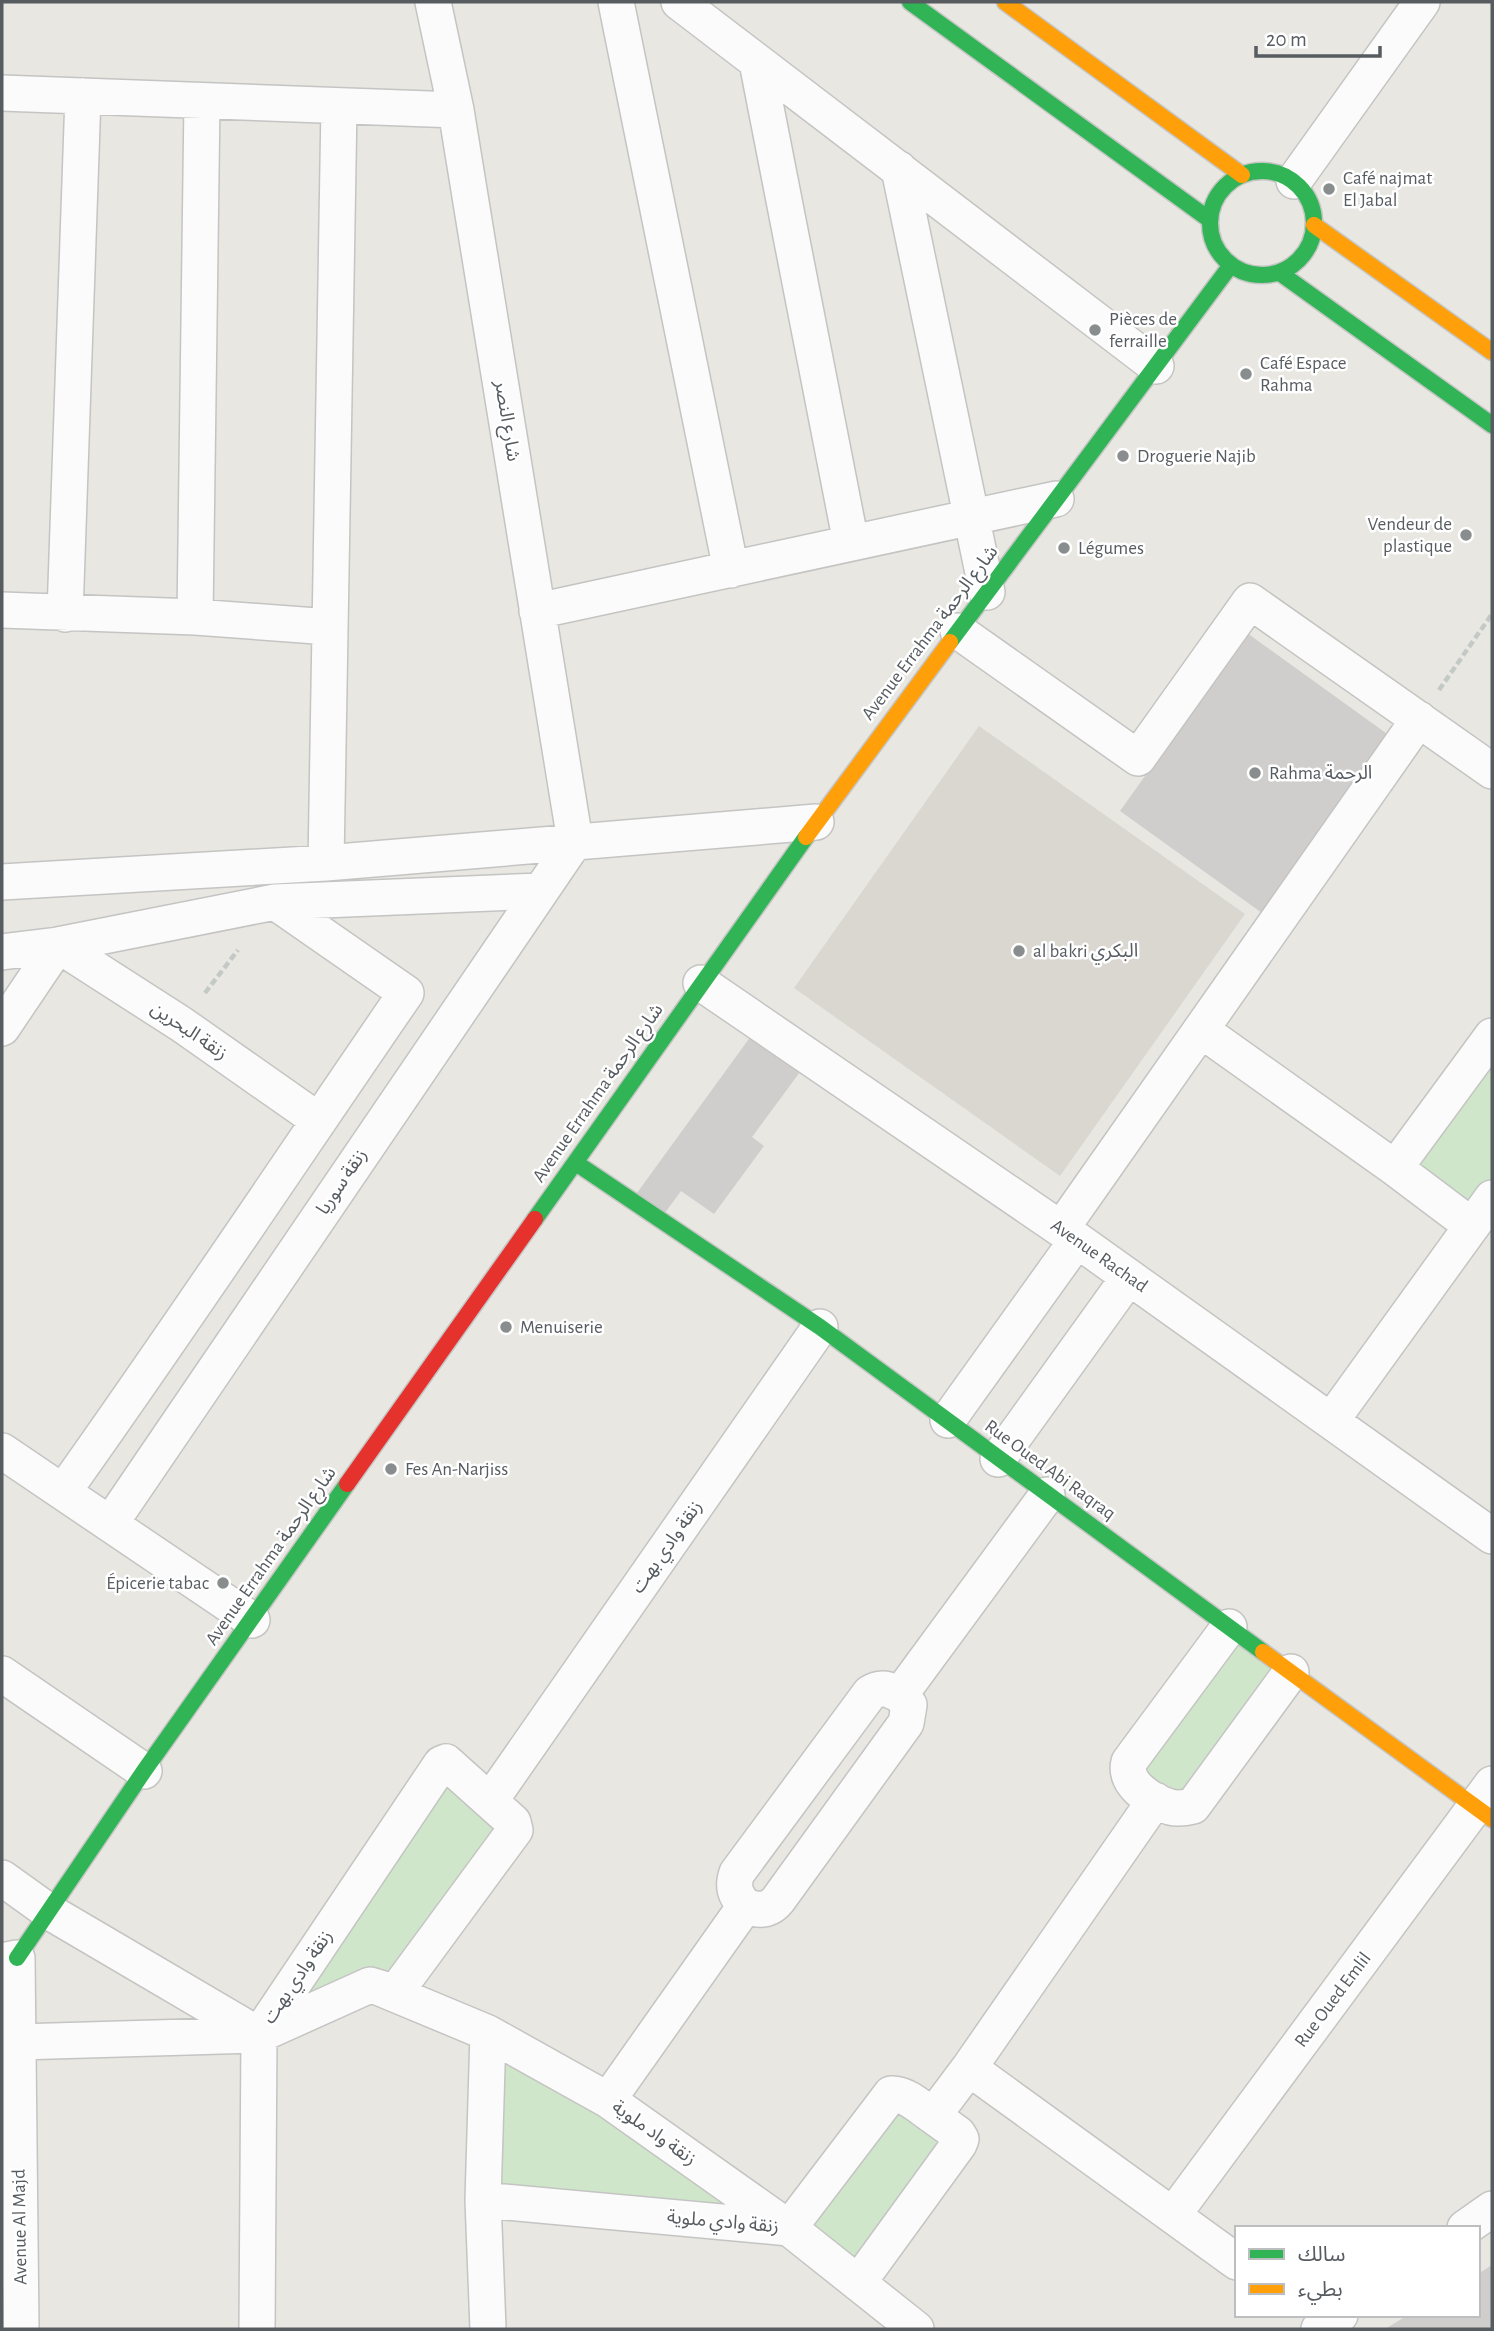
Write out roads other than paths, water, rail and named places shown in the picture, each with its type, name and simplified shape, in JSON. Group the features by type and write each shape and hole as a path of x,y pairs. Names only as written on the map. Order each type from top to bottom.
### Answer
{"street":[{"name":"شارع النصر","path":"433,2 456,110 575,841"},
{"path":"616,2 731,570"},
{"path":"679,2 1156,366"},
{"path":"910,2 1210,220"},
{"path":"1005,2 1242,175"},
{"path":"1294,181 1422,2"},
{"path":"757,61 851,543"},
{"path":"2,93 456,110"},
{"path":"65,614 83,96"},
{"path":"195,617 202,101"},
{"path":"326,863 339,106"},
{"path":"899,169 987,592"},
{"path":"1275,172 1294,181 1308,196 1314,215 1313,236 1297,262 1280,272 1260,275 1231,265 1213,241 1210,220 1215,201 1227,184 1242,175 1275,172"},
{"path":"1314,225 1492,352"},
{"name":"Avenue Errahma شارع الرحمة","path":"9,1959 48,1911 144,1771 816,822 1231,265"},
{"path":"1280,272 1492,425"},
{"path":"537,611 1056,499"},
{"path":"958,631 1138,758 1250,601 1492,771"},
{"path":"2,610 195,617 330,627"},
{"path":"948,1420 1201,1030 1419,719"},
{"path":"2,882 326,863 816,822"},
{"name":"زنقة سوريا","path":"110,1524 575,841"},
{"path":"2,952 58,945 275,902 540,891"},
{"path":"63,1492 149,1372 406,993 275,902"},
{"path":"2,1028 58,945"},
{"name":"زنقة البحرين","path":"58,945 181,1024 318,1121"},
{"name":"Avenue Rachad","path":"701,983 1069,1235 1490,1531"},
{"path":"1201,1030 1472,1226"},
{"path":"1395,1168 1492,1036"},
{"name":"Rue Oued Abi Raqraq","path":"576,1163 820,1327 1292,1672 1487,1803"},
{"path":"1331,1421 1492,1198"},
{"path":"998,1459 1129,1277"},
{"name":"زنقة وادي بهت","path":"489,1801 820,1327"},
{"path":"2,1451 252,1620"},
{"path":"900,1695 1047,1495"},
{"path":"1229,1626 1129,1762 1129,1779 1136,1787 1155,1800 1172,1807 1193,1806 1292,1672"},
{"path":"2,1674 144,1771"},
{"path":"877,1688 886,1688 900,1695 909,1705 906,1723 778,1900 765,1909 754,1910 746,1906 737,1897 734,1888 737,1873 870,1693 877,1688"},
{"name":"زنقة وادي بهت","path":"257,2329 259,2035 441,1764 448,1763 513,1822 515,1830 380,1990"},
{"path":"858,2283 959,2144 961,2138 958,2134 933,2116 1155,1800"},
{"name":"Rue Oued Emlil","path":"1173,2215 1487,1803"},
{"path":"2,1878 48,1911 259,2035"},
{"path":"608,2100 746,1906"},
{"name":"Avenue Al Majd","path":"9,1959 18,2042 21,2329"},
{"path":"18,2042 259,2035 380,1990"},
{"name":"زنقة واد ملوية","path":"380,1990 488,2033 608,2100 789,2228 916,2329"},
{"path":"488,2033 483,2200 488,2329"},
{"path":"969,2068 1235,2261"},
{"name":"زنقة وادي ملوية","path":"483,2200 789,2228 891,2094 907,2098 933,2116"},
{"path":"1468,2226 1492,2209"}],"place":[{"name":"Café najmat El Jabal","path":"1329,189"},
{"name":"Pièces de ferraille","path":"1095,330"},
{"name":"Café Espace Rahma","path":"1246,374"},
{"name":"Droguerie Najib","path":"1123,456"},
{"name":"Vendeur de plastique","path":"1466,535"},
{"name":"Légumes","path":"1064,548"},
{"name":"Rahma الرحمة","path":"1255,773"},
{"name":"al bakri البكري","path":"1019,951"},
{"name":"Menuiserie","path":"506,1327"},
{"name":"Fes An-Narjiss","path":"391,1469"},
{"name":"Épicerie tabac","path":"223,1583"}]}
